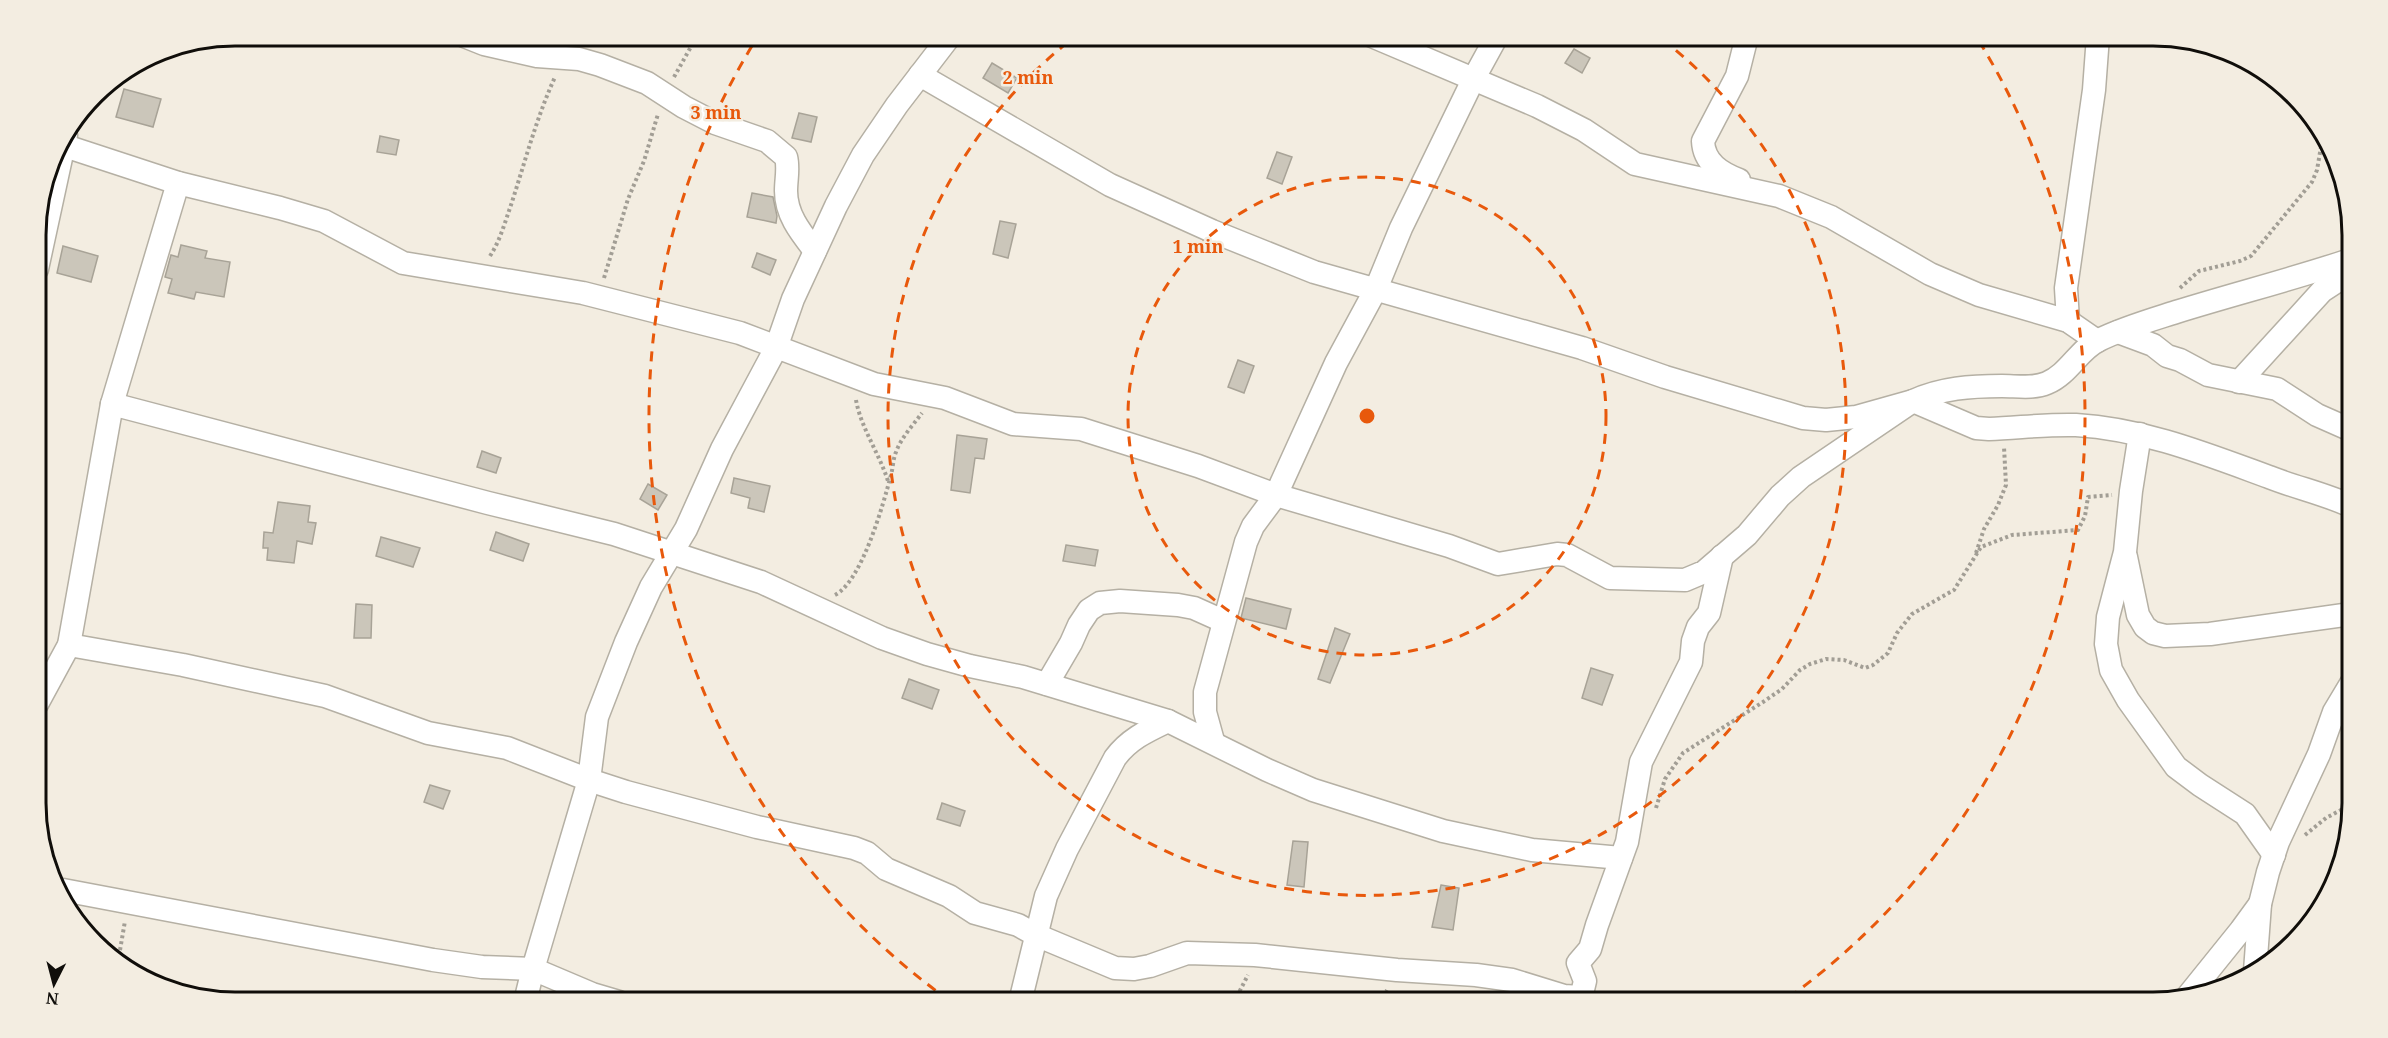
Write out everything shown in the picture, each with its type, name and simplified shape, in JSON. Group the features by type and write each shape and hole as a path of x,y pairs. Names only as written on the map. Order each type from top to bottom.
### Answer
{"street":[{"path":"493,46 537,56 579,59 600,65 646,83 715,123 767,141 777,147 785,155 787,162 786,194 795,225 815,251"},
{"path":"527,992 589,780 597,717 609,683 651,587 686,529 722,449 776,348 793,299 864,155 942,46"},
{"path":"1396,46 1537,106 1584,130 1635,164 1779,196"},
{"path":"1213,741 1205,712 1205,692 1246,542 1253,526 1275,495 1336,363 1376,289 1401,228 1492,46"},
{"path":"1744,46 1737,76 1703,141 1703,150 1710,162 1724,174 1831,216 1930,274 1978,295 2068,321 2097,341"},
{"path":"2068,321 2066,288 2094,90 2097,46"},
{"path":"920,75 1110,185 1212,231 1314,272 1582,348 1665,377 1803,417 1826,420 1856,417 1913,401 1976,428 2003,429 2074,425 2115,429 2210,455 2342,502"},
{"path":"71,144 178,183 324,221 403,263 598,297 740,333 874,384 967,405 1013,424 1081,429 1198,466 1275,495 1449,546 1498,564 1557,554 1568,555 1604,576 1674,581 1685,580 1704,572 1747,535 1780,496 1801,477 1913,401 1928,394 1964,387 2034,386 2047,383 2063,373 2097,341 2118,332 2342,263"},
{"path":"47,218 55,182"},
{"path":"46,688 69,645 112,404 178,183"},
{"path":"2239,382 2322,291 2342,277"},
{"path":"2118,332 2153,345 2167,356 2180,360 2208,375 2277,389 2317,415 2342,426"},
{"path":"112,404 614,534 761,582 882,638 927,654 1047,684 1168,721 1313,790 1443,831 1532,850 1621,858"},
{"path":"2140,434 2130,495 2125,552 2108,617 2106,644 2111,670 2128,700 2176,767 2245,814 2274,855"},
{"path":"2125,552 2138,615 2145,627 2152,633 2165,636 2210,634 2342,615"},
{"path":"1583,991 1585,981 1578,963 1590,949 1627,842 1641,762 1691,662 1693,641 1698,627 1709,613 1722,556"},
{"path":"1047,684 1079,625 1089,610 1100,603 1120,601 1178,605 1194,608 1223,621"},
{"path":"69,645 183,665 325,696 429,733 507,748 589,780 737,822 854,848 867,854 886,869 949,896 975,913 1006,920 1115,968 1134,969 1150,966 1187,953 1255,954 1397,970 1476,975 1512,980 1548,991"},
{"path":"2256,960 2260,904 2274,855 2319,754 2334,712 2342,699"},
{"path":"1022,992 1050,886 1115,758 1134,738 1168,721"},
{"path":"69,891 433,960 482,967 533,969 587,992"},
{"path":"2196,986 2260,904"}],"path":[{"path":"598,297 628,199 644,161 665,94 691,46"},
{"path":"476,276 492,254 501,232 540,110 563,58"},
{"path":"2176,291 2199,271 2240,261 2250,256 2312,182 2320,149"},
{"path":"851,375 861,421 880,457 889,482"},
{"path":"813,606 843,591 850,582 867,549 899,445 934,396"},
{"path":"1974,556 1984,529 2006,485 2003,429"},
{"path":"1654,814 1665,779 1683,753 1782,688 1800,670 1810,664 1826,659 1844,660 1865,668 1873,665 1888,653 1897,633 1912,614 1954,590 1981,547 2012,535 2078,530 2085,516 2088,497 2130,495"},
{"path":"2299,840 2341,810"},
{"path":"120,952 129,902"},
{"path":"1240,991 1248,976 1255,954"}],"building":[{"path":"1574,49 1590,58 1582,73 1565,63"},
{"path":"992,63 1017,78 1008,93 983,78"},
{"path":"124,89 161,99 153,127 116,117"},
{"path":"799,113 817,117 811,142 792,138"},
{"path":"380,136 399,140 396,155 377,152"},
{"path":"1277,152 1292,157 1282,184 1267,178"},
{"path":"752,193 773,197 776,223 747,217"},
{"path":"1000,221 1016,224 1008,258 993,254"},
{"path":"181,245 207,251 205,258 230,262 224,297 196,292 194,299 168,293 172,279 165,277 171,255 178,257"},
{"path":"63,246 98,256 91,282 57,273"},
{"path":"757,253 776,260 770,275 752,267"},
{"path":"1238,360 1254,366 1244,393 1228,387"},
{"path":"957,435 987,439 984,459 975,458 970,493 951,490"},
{"path":"482,451 501,458 496,473 477,467"},
{"path":"734,478 770,486 764,512 748,508 750,498 731,493"},
{"path":"648,484 667,495 658,510 640,499"},
{"path":"278,502 310,506 308,522 316,523 312,544 297,541 294,563 267,560 268,548 263,548 264,532 273,533"},
{"path":"496,532 529,544 523,561 490,550"},
{"path":"381,537 420,548 413,567 376,556"},
{"path":"1066,545 1098,550 1095,566 1063,561"},
{"path":"1246,598 1291,609 1286,629 1241,618"},
{"path":"356,604 372,605 371,638 354,638"},
{"path":"1335,628 1350,634 1330,683 1318,679"},
{"path":"1591,668 1613,675 1602,705 1582,698"},
{"path":"909,679 939,690 932,709 902,698"},
{"path":"430,785 450,791 443,809 424,802"},
{"path":"942,803 965,811 960,826 937,819"},
{"path":"1293,841 1308,842 1304,887 1287,885"},
{"path":"1441,885 1459,888 1453,930 1432,927"}]}
